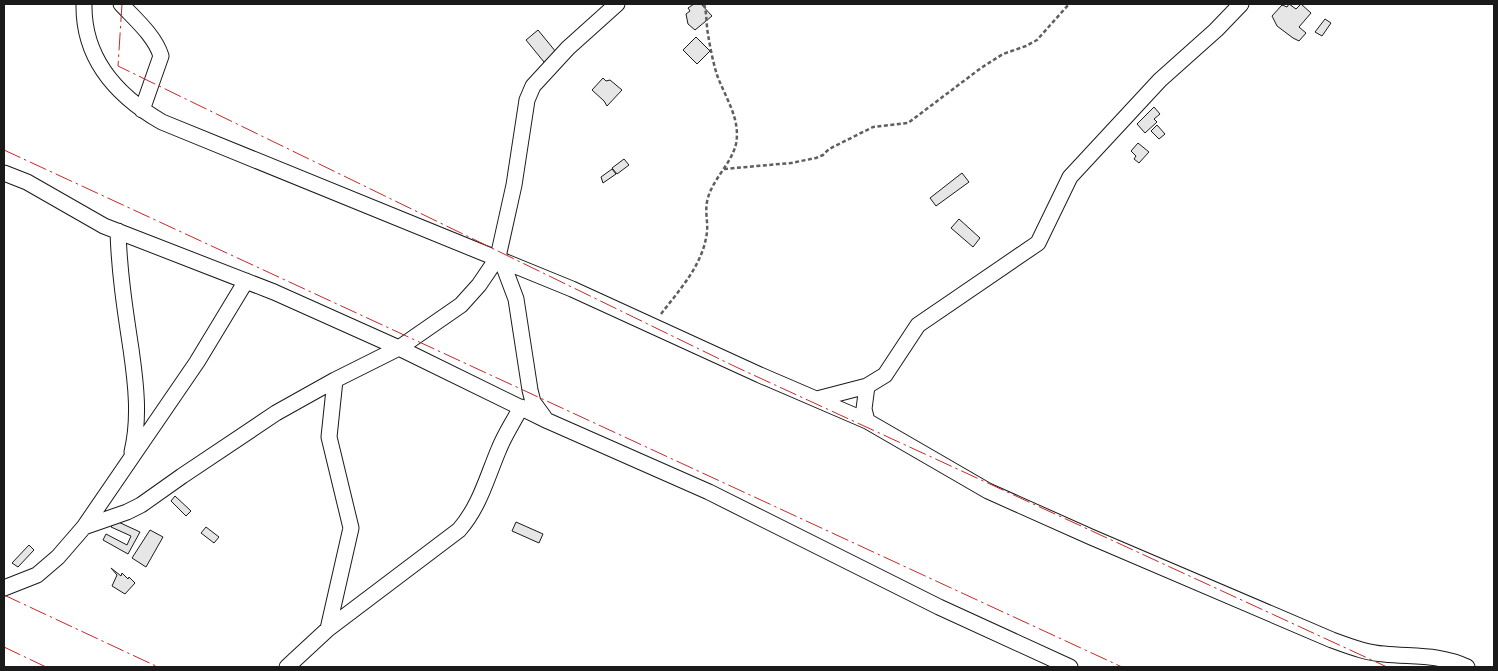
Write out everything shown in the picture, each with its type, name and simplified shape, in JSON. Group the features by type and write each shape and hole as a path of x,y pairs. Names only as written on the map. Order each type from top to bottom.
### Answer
{"street":[{"path":"84,4 83,22 94,56 112,84 126,98 162,122 499,258 652,324 760,375 868,420 988,491 1332,640 1356,649 1383,654 1439,657 1467,667"},
{"path":"84,527 142,505 276,413 335,380 399,348 461,305 499,258 514,186 527,100 533,86 568,48 617,4"},
{"path":"817,399 867,386 885,375 918,325 1038,243 1070,177 1160,80 1216,30 1241,4"},
{"path":"130,7 159,48 161,56 142,110"},
{"path":"4,173 18,178 92,220 274,292 399,348 548,421 709,492 939,607 1070,667"},
{"path":"118,231 118,257 136,391 136,438 130,461"},
{"path":"499,258 516,299 533,402 548,421"},
{"path":"4,588 37,575 58,557 84,527 156,420 198,362 246,281"},
{"path":"328,629 351,528 329,437 335,380"},
{"path":"867,386 864,409 868,420"},
{"path":"287,667 328,629 459,530 479,500 500,446 521,407"}],"path":[{"path":"652,324 689,278 701,258 707,232 707,201 736,143 736,126 729,99 717,75 708,35 704,4"},
{"path":"724,169 791,164 816,158 823,155 829,149 874,127 908,123 981,68 1003,54 1037,40 1068,4"}],"building":[{"path":"694,4 701,4 712,16 695,30 688,24 686,14 690,11 688,8"},
{"path":"1289,4 1296,9 1301,4 1311,13 1299,27 1306,33 1299,41 1277,26 1272,16 1282,5 1287,7"},
{"path":"1325,19 1331,23 1322,36 1315,32"},
{"path":"538,30 556,52 544,62 526,40"},
{"path":"696,37 710,51 697,64 683,50"},
{"path":"603,78 606,81 610,80 622,90 607,106 592,90"},
{"path":"1154,107 1160,114 1154,119 1157,122 1145,133 1137,124"},
{"path":"1157,125 1165,134 1159,139 1151,131"},
{"path":"1138,143 1149,152 1139,163 1134,159 1136,156 1131,151"},
{"path":"624,159 629,165 617,174 612,168"},
{"path":"612,169 616,174 603,183 601,177"},
{"path":"962,173 969,182 936,206 930,198"},
{"path":"959,219 980,238 973,247 951,228"},
{"path":"175,496 191,511 186,516 171,501"},
{"path":"114,520 140,532 128,554 103,540 106,534 127,545 131,536 111,527"},
{"path":"516,522 543,534 539,543 512,531"},
{"path":"206,527 219,537 214,543 201,533"},
{"path":"150,530 163,537 146,567 132,558"},
{"path":"29,545 34,550 18,567 12,563"},
{"path":"111,568 121,576 122,573 128,579 129,577 135,583 125,594 112,586 117,575"}],"power":[{"path":"122,4 118,66 736,367 1387,667"},
{"path":"4,150 1122,667"},
{"path":"4,595 158,667"},
{"path":"4,647 46,667"}]}
